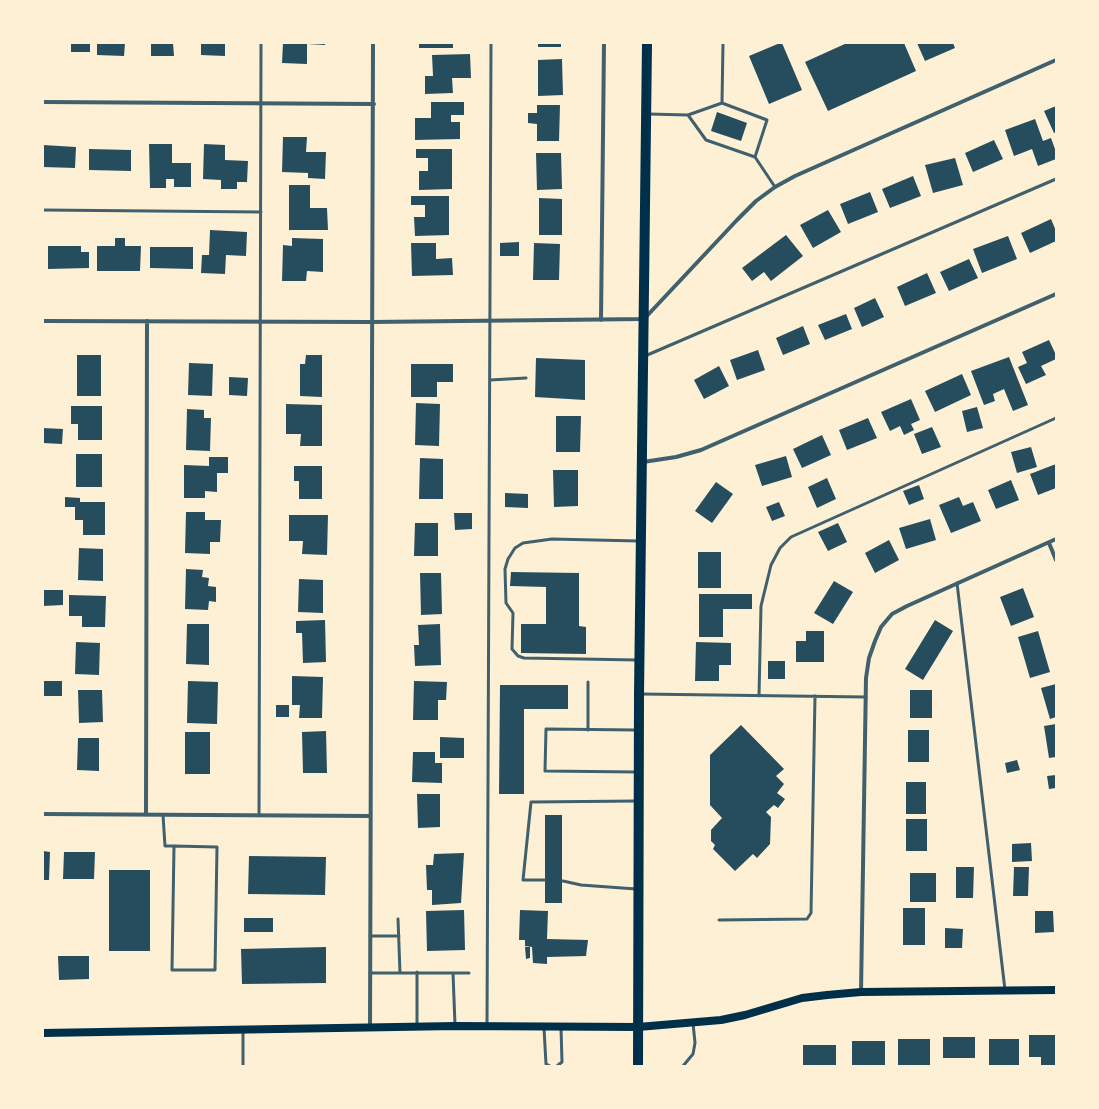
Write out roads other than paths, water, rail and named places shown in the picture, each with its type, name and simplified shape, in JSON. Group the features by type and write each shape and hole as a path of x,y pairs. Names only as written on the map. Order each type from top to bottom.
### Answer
{"main road":[{"path":"638,1066 639,694 647,43"},
{"path":"43,1033 455,1026 638,1027 721,1020 745,1015 802,998 861,992 1056,990"}],"street":[{"path":"370,1028 373,43"},
{"path":"601,320 604,43"},
{"path":"43,321 371,322 644,319 756,201 775,187 795,176 1056,60"},
{"path":"43,102 374,104"},
{"path":"642,462 676,457 701,450 1056,294"},
{"path":"146,815 147,321"},
{"path":"861,992 866,678 869,658 881,628 892,614 1056,539"},
{"path":"1048,542 1056,560"},
{"path":"43,814 370,816"}],"lane":[{"path":"259,816 261,43"},
{"path":"487,1026 491,43"},
{"path":"722,104 723,43"},
{"path":"646,114 688,115 722,104 767,120 755,157"},
{"path":"688,115 706,140 755,157 775,187"},
{"path":"644,357 1056,179"},
{"path":"43,210 261,212"},
{"path":"490,380 526,378"},
{"path":"759,696 761,606 771,565 780,548 791,536 1056,418"},
{"path":"640,660 524,658 514,653 512,649 512,613 506,603 505,569 515,548 523,542 552,539 641,541"},
{"path":"957,583 1005,991"},
{"path":"588,682 588,730"},
{"path":"639,694 866,697"},
{"path":"719,920 807,919 811,913 815,696"},
{"path":"639,730 546,729 545,772 639,772"},
{"path":"545,880 523,880 531,802 639,801"},
{"path":"163,815 165,846 174,846 217,847 215,970 172,970 174,846"},
{"path":"562,881 581,885 639,889"},
{"path":"398,919 400,972"},
{"path":"370,936 399,936"},
{"path":"370,972 469,972"},
{"path":"417,972 417,1027"},
{"path":"453,972 455,1026"},
{"path":"682,1066 694,1054 695,1043 693,1023"},
{"path":"544,1026 546,1064 550,1066"},
{"path":"557,1066 562,1062 561,1026"},
{"path":"243,1030 243,1066"}]}
